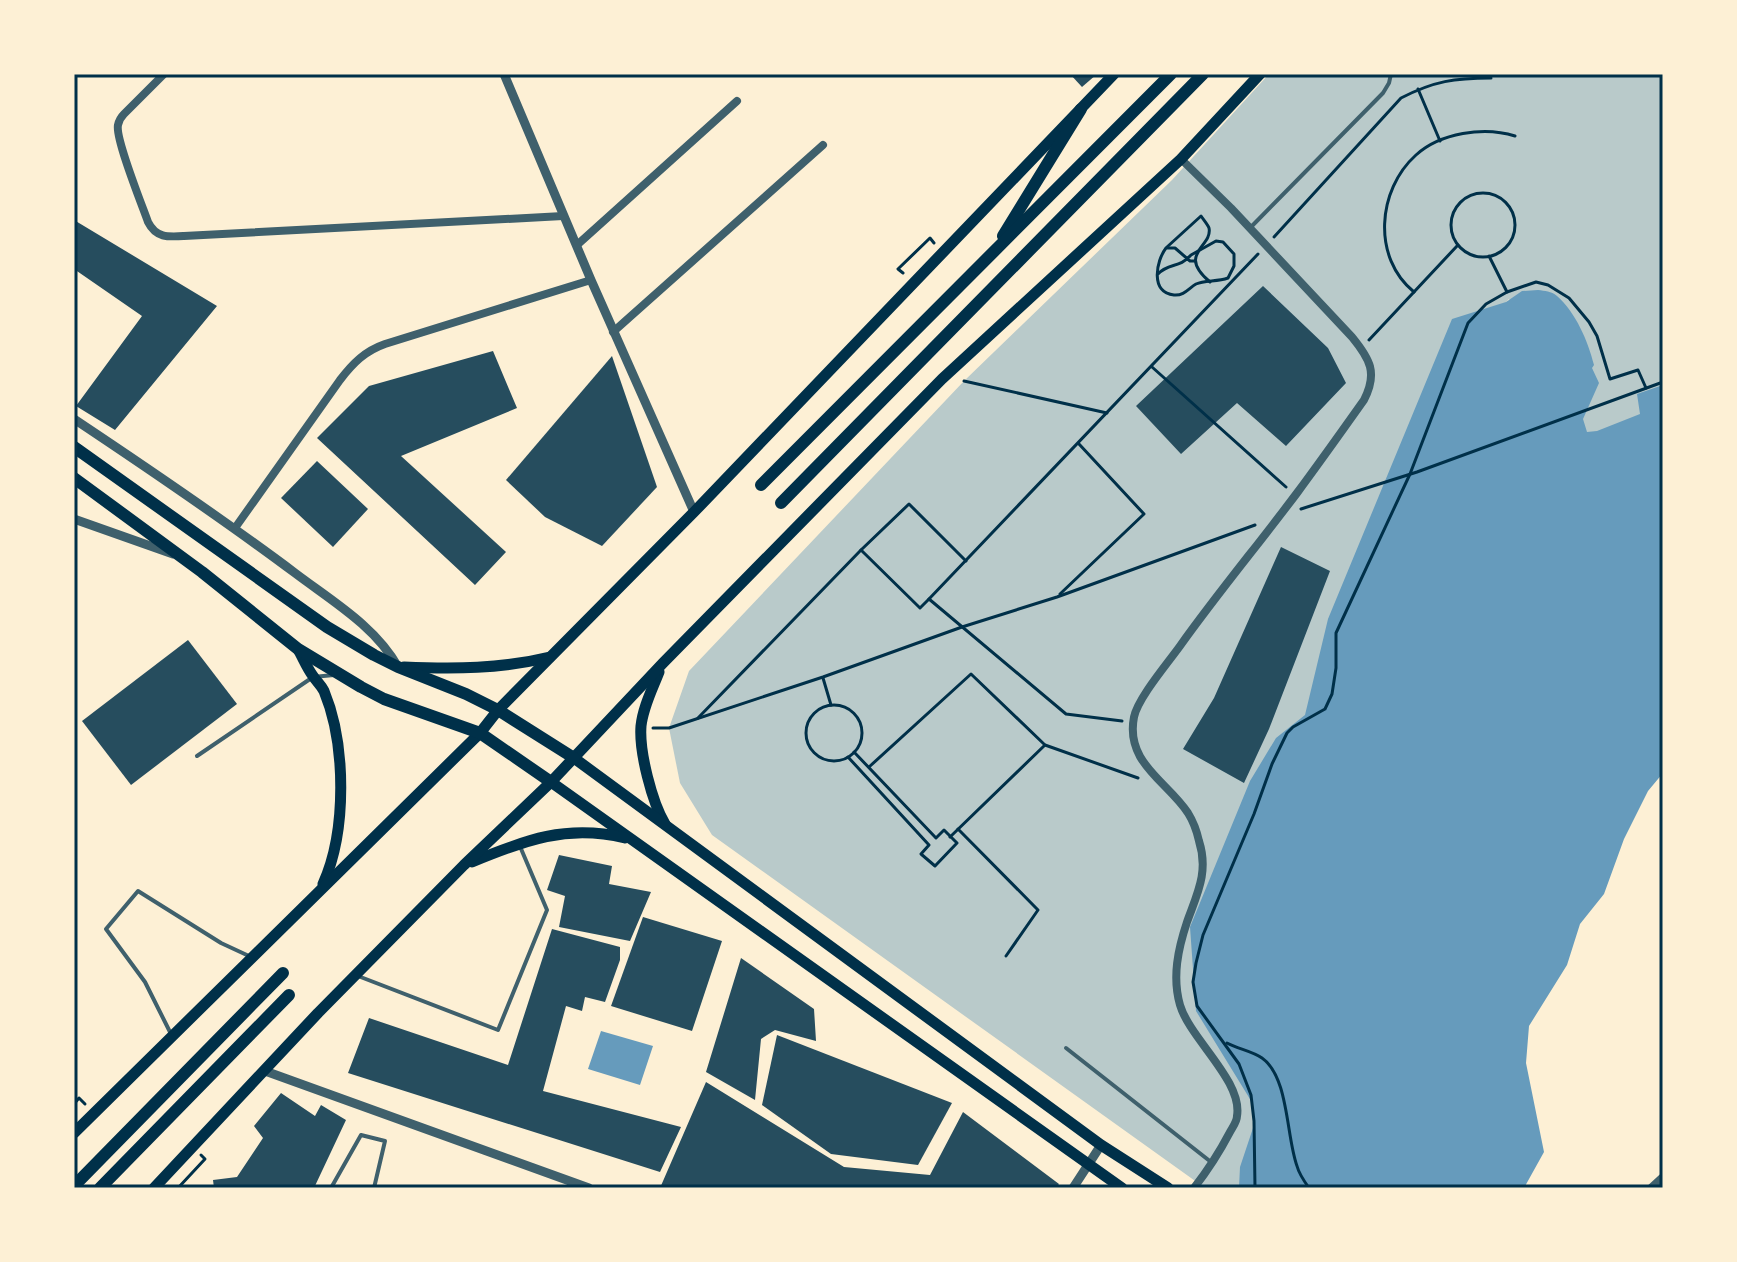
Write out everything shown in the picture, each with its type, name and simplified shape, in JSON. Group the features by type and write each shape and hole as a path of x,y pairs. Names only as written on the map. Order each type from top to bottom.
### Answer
{"main road":[{"path":"74,1133 480,733 498,710 694,512 1114,74"},
{"path":"761,485 1171,74"},
{"path":"781,503 1203,74"},
{"path":"154,1188 355,975 551,782 663,663 942,379 1181,159 1260,74"},
{"path":"992,254 1081,109"},
{"path":"74,447 327,627 398,667 498,710 574,758 1101,1145 1168,1188"},
{"path":"74,478 298,649 339,675 384,699 480,733 1122,1188"},
{"path":"298,649 321,686 332,716 340,768 335,842 321,889"},
{"path":"398,667 480,668 550,657"},
{"path":"663,663 644,711 641,728 654,799 668,828"},
{"path":"464,865 519,843 550,835 589,832 634,840"},
{"path":"74,1186 283,973"},
{"path":"100,1188 289,995"},
{"path":"74,1176 97,1163"}],"street":[{"path":"164,74 124,114 117,127 148,222 158,235 563,216"},
{"path":"504,74 613,332 694,512"},
{"path":"577,245 737,101"},
{"path":"613,332 823,145"},
{"path":"1181,159 1267,245 1361,348 1372,376 1368,392 1295,495 1213,599 1156,679 1138,706 1133,722 1135,743 1144,765 1187,812 1200,843 1203,865 1199,892 1180,944 1176,984 1180,1004 1191,1028 1231,1087 1237,1106 1238,1118 1213,1164 1194,1188"},
{"path":"235,528 340,380 363,354 385,344 591,280"},
{"path":"74,419 235,528 348,613 379,639 398,667"},
{"path":"74,519 182,558"},
{"path":"265,1071 589,1188"},
{"path":"1073,1188 1101,1145"},
{"path":"1651,1188 1663,1177"}],"lane":[{"path":"1250,228 1383,93 1391,74"},
{"path":"197,756 313,677 339,675"},
{"path":"355,975 498,1030 547,910 519,843"},
{"path":"172,1036 145,982 106,929 138,891 221,943 251,957"},
{"path":"1066,1048 1213,1164"},
{"path":"331,1188 361,1135 385,1141 374,1188"}],"path":[{"path":"861,550 920,608 1267,245 1394,103 1418,89 1441,81 1491,78"},
{"path":"1418,89 1440,141"},
{"path":"1414,292 1400,275 1384,240 1385,211 1400,173 1414,156 1459,134 1483,131 1515,136"},
{"path":"1472,195 1490,195 1506,204 1514,226 1512,238 1505,248 1489,256 1475,256 1458,245 1451,229 1452,217 1458,206 1472,195"},
{"path":"1210,282 1195,261 1209,232 1201,216 1159,257 1158,280 1163,291 1181,295 1200,282 1210,282 1228,278 1233,281"},
{"path":"898,269 930,238"},
{"path":"1158,274 1171,265 1185,262 1216,241 1223,242 1234,254 1234,266 1228,278"},
{"path":"1361,348 1458,245"},
{"path":"1166,248 1175,248 1190,261 1195,261"},
{"path":"1489,256 1507,292"},
{"path":"1200,282 1202,274"},
{"path":"1309,1188 1296,1164 1285,1106 1270,1065 1221,1038 1197,1006 1193,982 1203,935 1272,764 1287,733 1325,709 1332,694 1336,633 1410,474 1468,323 1486,304 1507,292 1536,282 1558,290 1589,322 1597,336 1610,379 1638,370 1646,388"},
{"path":"1152,367 1295,495"},
{"path":"964,381 1107,413"},
{"path":"641,728 669,728 823,677 1277,517 1417,472 1663,382"},
{"path":"1057,597 1144,514 1078,443"},
{"path":"697,719 909,504 966,561"},
{"path":"929,599 1066,714 1133,722"},
{"path":"869,767 971,674 1045,745 1163,786"},
{"path":"823,677 831,705"},
{"path":"837,705 857,718 861,736 854,752 838,761 823,759 811,750 806,732 810,718 817,710 837,705"},
{"path":"950,837 1045,745"},
{"path":"848,757 929,845 921,854 935,866 957,843 944,830 936,838 854,752"},
{"path":"958,829 1038,910 1006,956"},
{"path":"74,1104 79,1098"},
{"path":"178,1188 205,1159"}],"shaded area":[{"path":"1269,74 1663,74 1663,400 1635,425 1590,440 1509,299 1492,317 1339,1188 1205,1188 712,835 680,783 669,728 689,671 964,381 1172,180"}],"water":[{"path":"1522,291 1552,293 1564,303 1588,346 1594,365 1592,368 1599,383 1583,419 1587,432 1640,414 1637,394 1663,385 1663,773 1648,791 1624,839 1604,894 1580,924 1567,965 1529,1026 1526,1063 1544,1152 1524,1188 1239,1188 1240,1167 1253,1128 1253,1104 1196,1011 1190,927 1250,781 1276,738 1305,715 1328,619 1452,319 1506,302"},
{"path":"601,1031 653,1046 640,1085 588,1069"}],"building":[{"path":"1070,74 1097,74 1082,87"},
{"path":"74,220 217,306 115,430 76,406 142,316 74,269"},
{"path":"1263,286 1328,348 1346,383 1286,446 1237,403 1181,454 1136,406"},
{"path":"493,351 517,408 401,456 506,552 475,585 317,438 369,386"},
{"path":"612,356 657,487 602,546 545,517 506,480"},
{"path":"317,461 368,509 333,547 281,498"},
{"path":"1281,547 1330,571 1269,729 1244,783 1183,749 1214,698"},
{"path":"188,640 237,704 131,785 82,721"},
{"path":"559,855 612,866 609,884 651,892 630,941 559,927 565,896 547,890"},
{"path":"643,917 722,941 692,1031 611,1006"},
{"path":"552,929 620,947 620,960 605,1002 585,997 582,1011 566,1006 543,1091 681,1127 660,1172 348,1073 369,1018 508,1065"},
{"path":"741,958 814,1009 816,1041 775,1030 761,1039 755,1100 706,1072"},
{"path":"777,1035 952,1103 918,1165 831,1154 762,1105"},
{"path":"706,1082 844,1167 930,1175 963,1112 1059,1184 1056,1188 660,1188"},
{"path":"281,1093 315,1116 321,1105 346,1120 314,1188 214,1188 213,1180 237,1177 263,1138 254,1126"}]}
